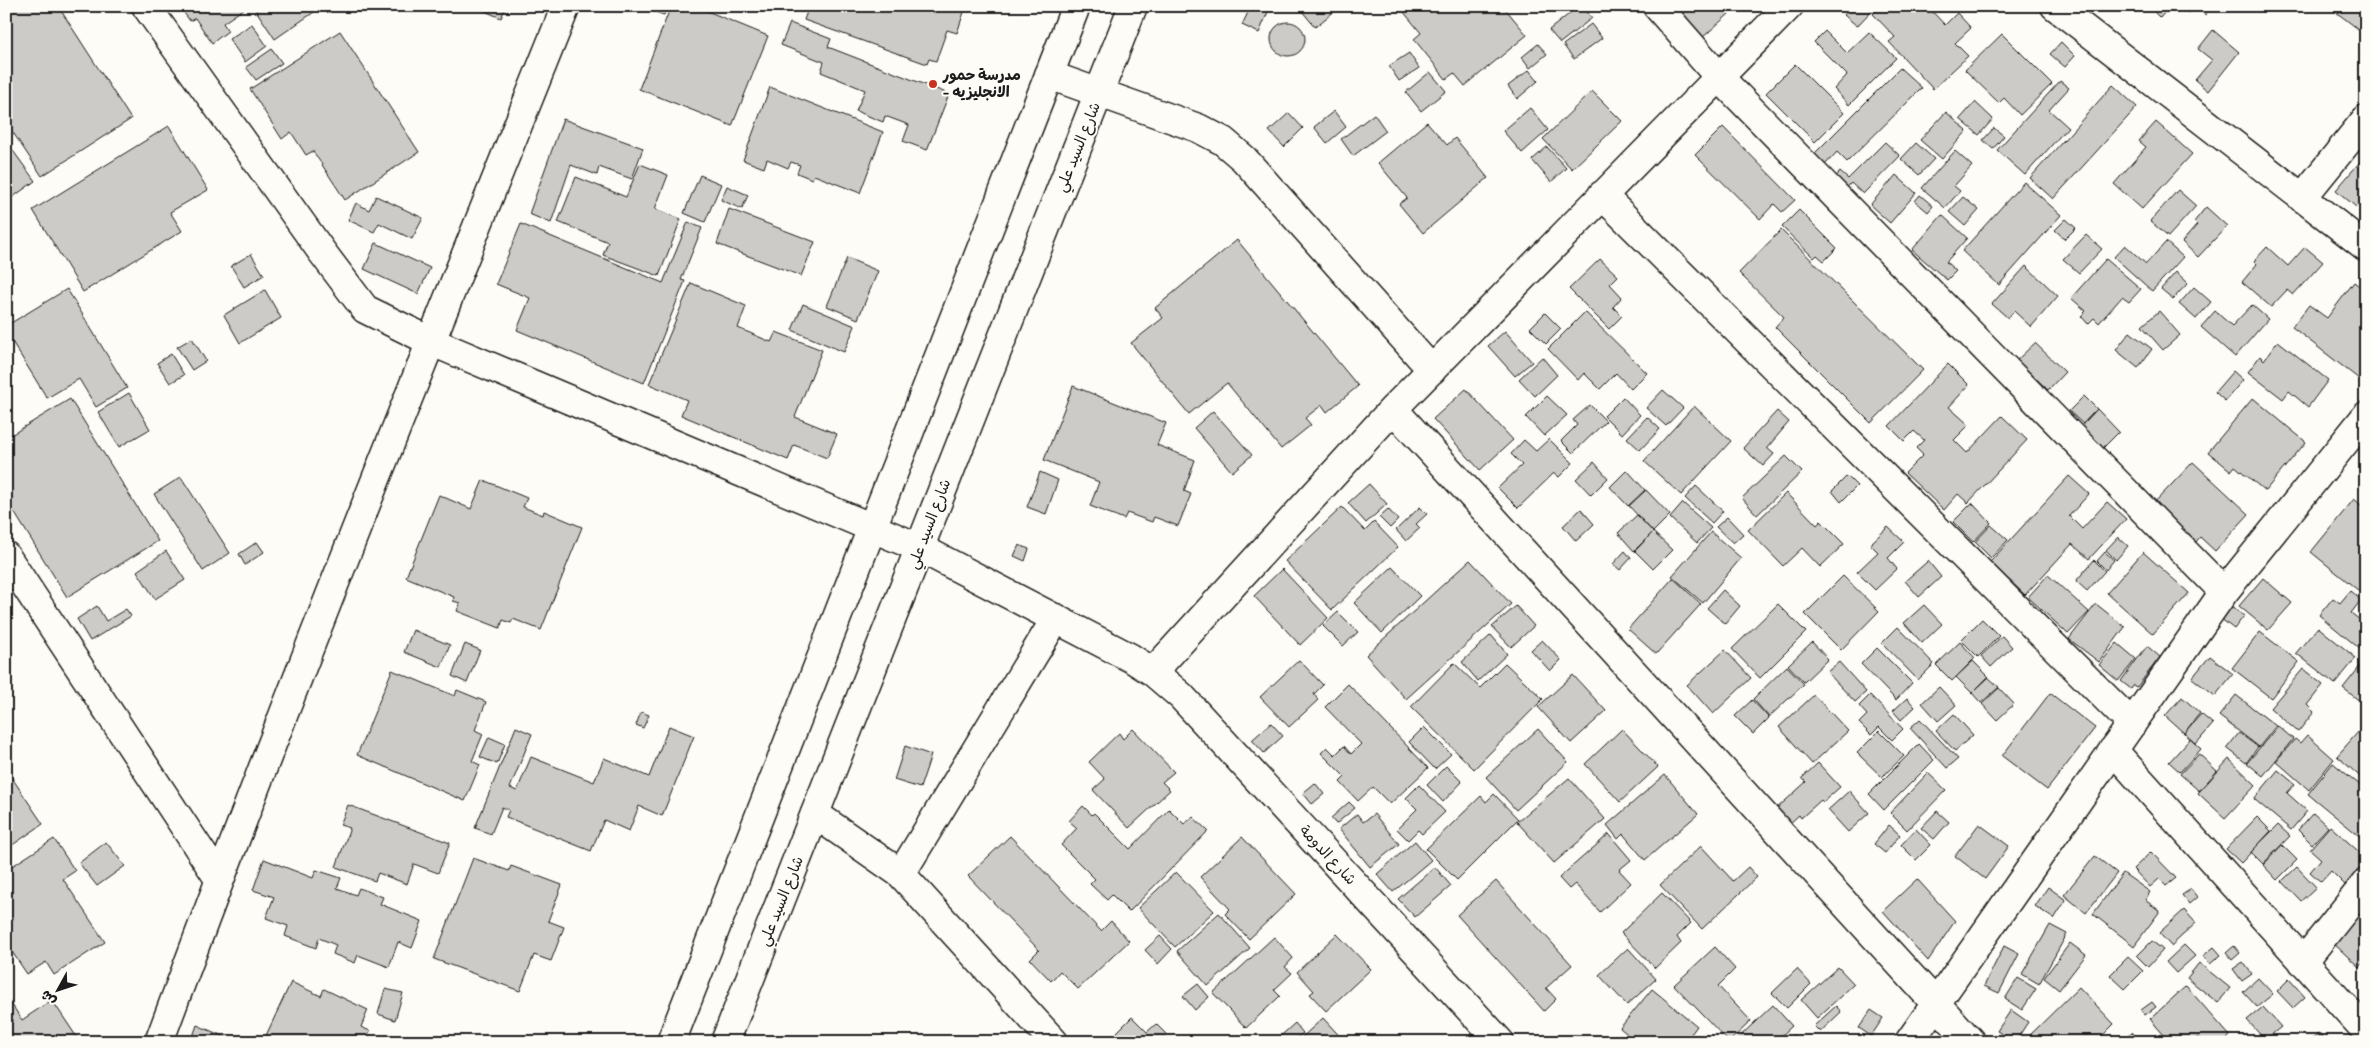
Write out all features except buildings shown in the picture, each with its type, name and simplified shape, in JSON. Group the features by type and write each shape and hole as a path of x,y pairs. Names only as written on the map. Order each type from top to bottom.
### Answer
{"street":[{"name":"شارع الدومة","path":"146,6 322,252 366,309 430,341 873,530 920,548 1056,618 1153,672 1181,696 1500,1042"},
{"path":"158,1042 219,879 430,341 566,6"},
{"path":"671,1042 873,530 1076,6"},
{"name":"شارع السيد علي","path":"725,1042 1133,6"},
{"path":"1657,6 1719,77 2224,592"},
{"path":"1153,672 1393,409 1789,6"},
{"path":"2055,6 2366,247"},
{"path":"1049,74 1198,128 1222,141 1244,159 1432,370"},
{"path":"2302,198 2366,119"},
{"path":"1602,195 2132,724"},
{"path":"1393,409 1971,1042"},
{"path":"1909,1042 2224,592 2366,416"},
{"path":"6,556 219,879"},
{"path":"901,874 1056,618"},
{"path":"2113,750 2366,1031"},
{"path":"815,814 901,874 1054,1042"},
{"path":"2303,962 2366,883"}],"place":[{"name":"مدرسة حمور - الانجليزيه","path":"933,84"}]}
